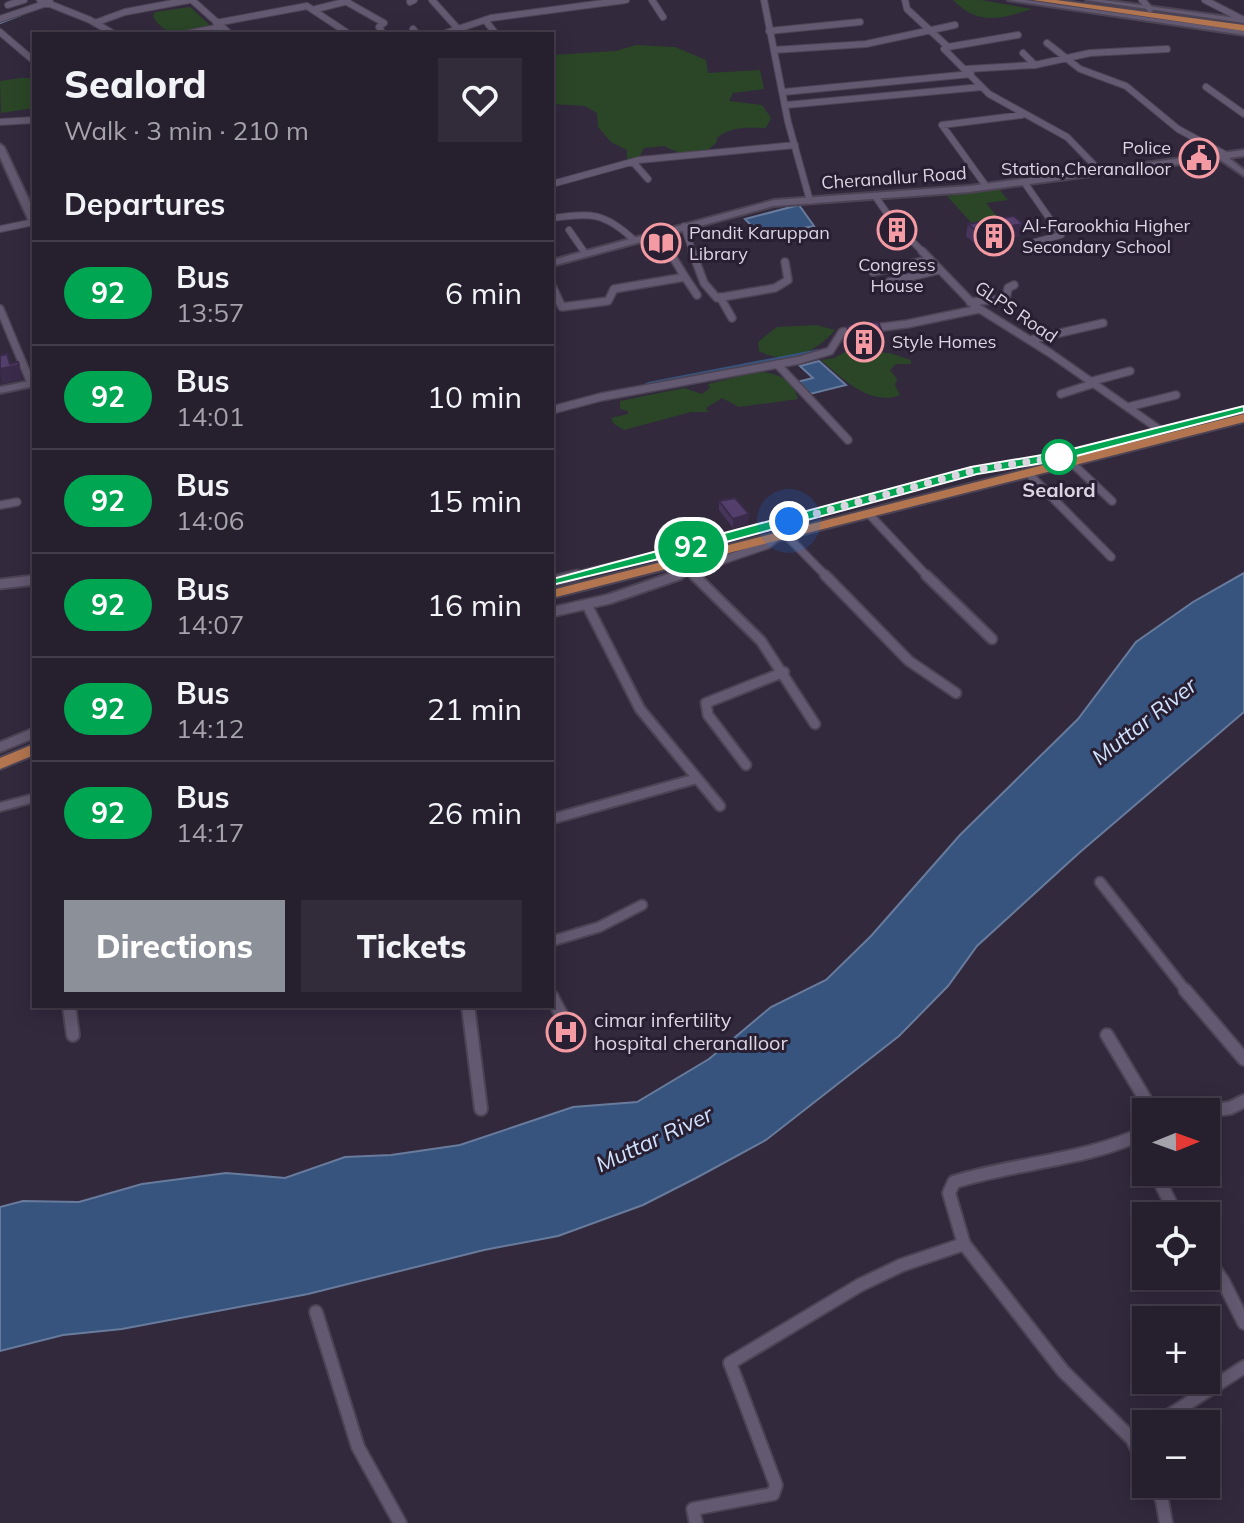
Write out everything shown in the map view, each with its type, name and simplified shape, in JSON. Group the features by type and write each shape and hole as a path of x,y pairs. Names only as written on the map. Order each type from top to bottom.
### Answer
{"highway":[{"path":"1037,0 1244,25"},
{"path":"1060,0 1130,12"},
{"path":"554,593 1244,418"},
{"path":"0,764 32,750"}],"main road":[{"path":"0,147 4,164 32,218"},
{"name":"Cheranallur Road","path":"554,262 774,203 1024,182 1244,153"}],"street":[{"path":"8,5 24,0"},
{"path":"40,0 111,32"},
{"path":"95,23 125,12 190,0 228,32"},
{"path":"432,0 459,30"},
{"path":"451,32 485,20 582,2 626,0"},
{"path":"652,0 663,17"},
{"path":"764,0 810,201"},
{"path":"905,0 907,9 948,47"},
{"path":"1011,0 1196,20"},
{"path":"1089,0 1196,20"},
{"path":"1142,0 1150,9"},
{"path":"1206,0 1244,25"},
{"path":"316,9 348,1 384,23 379,27 382,32"},
{"path":"0,19 50,3"},
{"path":"193,32 307,6 316,9 346,32"},
{"path":"485,20 494,32"},
{"path":"769,31 860,22"},
{"path":"774,50 826,47 931,32 955,25"},
{"path":"0,32 32,59"},
{"path":"1018,35 944,49 982,87 1024,115 1067,137 1101,172"},
{"path":"1047,43 1080,69 1126,86 1178,129 1225,156 1244,174"},
{"path":"1108,43 1120,53"},
{"path":"784,92 1035,65 1065,58 1167,49"},
{"path":"1023,53 1035,65"},
{"path":"786,105 982,87"},
{"path":"1206,87 1244,114"},
{"path":"986,186 942,125 1024,115"},
{"path":"0,122 32,120"},
{"path":"554,183 633,162 795,145"},
{"path":"633,162 648,179"},
{"path":"1024,182 1061,235 1024,245"},
{"name":"GLPS Road","path":"875,196 893,222 975,307 1030,340 1160,430"},
{"path":"580,203 583,214"},
{"path":"554,218 606,215 634,240"},
{"path":"0,229 32,222"},
{"path":"684,226 696,267 710,293 717,298 775,288 788,280 785,262"},
{"path":"569,230 585,253"},
{"path":"658,233 697,295"},
{"path":"873,272 929,260"},
{"path":"889,282 939,270"},
{"path":"554,290 562,307 608,301 614,289 622,287 685,277"},
{"path":"554,409 601,397 830,351 842,332 907,324 1001,301 1006,299 1008,288 1014,285"},
{"path":"720,297 732,318"},
{"path":"0,309 32,383 0,390"},
{"path":"1030,340 1103,323"},
{"path":"777,364 848,440"},
{"path":"1061,394 1130,371"},
{"path":"1128,407 1176,395"},
{"path":"554,581 700,545 976,470 1061,456 1244,410"},
{"path":"1072,463 1112,501"},
{"path":"1029,474 1111,557"},
{"path":"0,505 17,502"},
{"path":"869,514 954,605 992,639"},
{"path":"554,612 587,605 690,571 767,545 781,536 909,661 956,693"},
{"path":"690,571 761,641 815,724"},
{"path":"0,584 32,580"},
{"path":"587,605 640,709 720,806"},
{"path":"746,765 708,715 706,703 784,672"},
{"path":"0,747 32,734"},
{"path":"554,818 695,779"},
{"path":"0,807 32,799"},
{"path":"1100,882 1241,1052"},
{"path":"554,940 599,927 642,905"},
{"path":"554,1001 562,1016"},
{"path":"72,1008 73,1035"},
{"path":"468,1008 481,1109"},
{"path":"1107,1035 1145,1098"},
{"path":"1220,1109 1244,1101"},
{"path":"1132,1137 1063,1161 975,1175 954,1182 949,1193 964,1244 1063,1371 1132,1439"},
{"path":"696,1523 693,1509 773,1494 776,1485 730,1363 860,1285 902,1265 964,1244"},
{"path":"1220,1277 1244,1323"},
{"path":"316,1312 358,1447 400,1523"},
{"path":"1178,1410 1244,1367"},
{"path":"1161,1498 1166,1523"}],"green space":[{"path":"953,0 981,0 1032,9 1000,17 981,17 971,14"},
{"path":"190,7 212,27 172,32 158,24 153,16 155,12"},
{"path":"636,45 675,47 706,60 708,73 760,70 764,89 733,93 729,101 762,105 771,118 766,128 726,132 703,151 683,153 665,146 644,148 638,159 627,162 627,150 611,142 598,127 597,113 585,106 554,104 554,55 616,51"},
{"path":"32,78 32,108 1,113 0,81"},
{"path":"999,189 1008,200 986,203 1005,226 978,230 947,196"},
{"path":"816,325 835,330 810,350 791,357 759,351 758,342 777,327"},
{"path":"849,350 889,353 911,360 911,364 896,364 890,370 897,379 895,385 900,395 889,398 867,394 821,360 834,358"},
{"path":"757,372 783,378 792,386 798,399 739,407 722,398 706,408 708,412 691,412 624,430 611,418 628,414 628,411 620,409 620,401 684,388 702,394 710,388 708,384"}],"water":[{"path":"799,205 814,226 761,236 745,219"},
{"path":"819,361 846,385 806,395 793,383 813,378 800,366"},
{"name":"Muttar River","path":"1244,573 1244,712 1079,853 977,946 948,986 899,1036 766,1140 643,1205 558,1236 484,1250 308,1294 122,1329 63,1335 0,1351 0,1207 23,1201 79,1202 142,1184 226,1173 285,1178 345,1157 391,1155 460,1145 573,1107 637,1102 709,1059 771,1007 826,980 871,936 960,835 1078,719 1136,642 1193,602"}],"building":[{"path":"1014,216 1023,224 977,232 968,224"},
{"path":"878,322 884,336 850,334 847,326"},
{"path":"7,354 10,364 18,362 19,365 0,369 0,356"},
{"path":"735,498 749,514 733,519 719,501"}],"waterway":[{"path":"0,23 21,15"},
{"path":"648,385 819,352"}],"bus line":[{"name":"92","path":"554,580 700,545 976,470 1061,456 1244,410"}],"place":[{"name":"Police Station,Cheranalloor","path":"1199,158"},
{"name":"Congress House","path":"897,230"},
{"name":"Al-Farookhia Higher Secondary School","path":"994,236"},
{"name":"Pandit Karuppan Library","path":"661,243"},
{"name":"Style Homes","path":"864,342"},
{"name":"Sealord","path":"1059,457"},
{"name":"cimar infertility hospital cheranalloor","path":"566,1032"}],"route":[{"path":"789,521 976,470 1059,457"}]}
